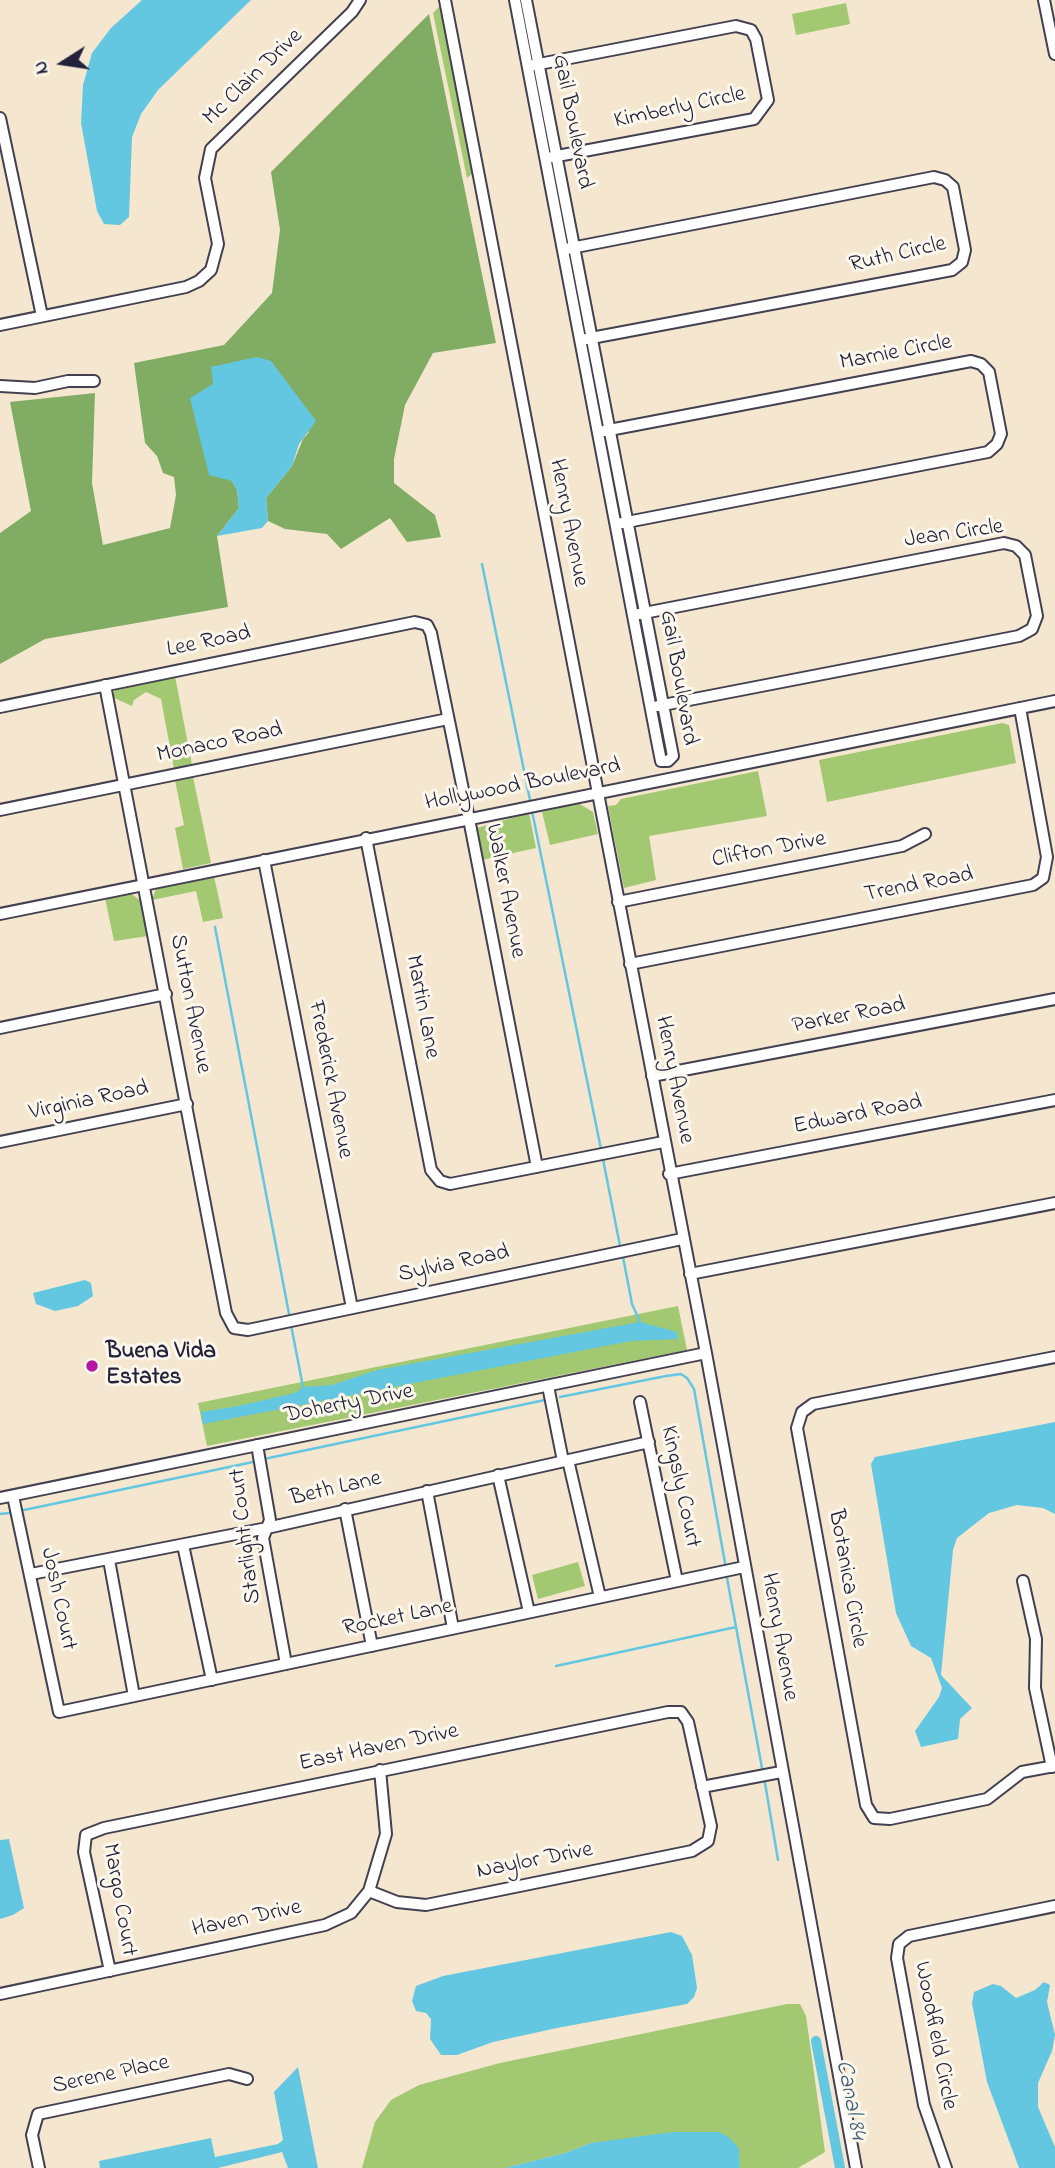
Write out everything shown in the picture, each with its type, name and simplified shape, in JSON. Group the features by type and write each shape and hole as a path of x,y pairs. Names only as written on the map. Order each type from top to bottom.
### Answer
{"street":[{"name":"Mc Clain Drive","path":"0,325 186,287 211,270 218,244 205,178 211,149 352,12 360,0"},
{"name":"Henry Avenue","path":"445,0 669,1174 706,1353 856,2168"},
{"name":"Gail Boulevard","path":"515,0 533,65 569,248 585,340 596,432 621,523 657,707"},
{"name":"Gail Boulevard","path":"526,0 533,65"},
{"path":"1044,0 1055,54"},
{"name":"Kimberly Circle","path":"533,65 736,26 751,30 756,39 768,100 754,119 551,157"},
{"path":"0,118 42,316"},
{"name":"Ruth Circle","path":"569,248 934,177 945,180 953,187 965,250 962,262 953,270 585,340"},
{"name":"Gail Boulevard","path":"585,340 608,430 621,523"},
{"name":"Marnie Circle","path":"596,432 971,361 981,364 989,372 1001,434 998,444 988,452 621,523"},
{"path":"0,386 35,388 68,381 93,381"},
{"name":"Jean Circle","path":"640,614 1004,544 1016,546 1026,555 1037,616 1032,628 1019,636 657,707"},
{"name":"Lee Road","path":"0,706 415,622 427,625"},
{"name":"Walker Avenue","path":"427,625 469,819 537,1167"},
{"name":"Sutton Avenue","path":"105,685 226,1313 234,1328"},
{"name":"Hollywood Boulevard","path":"0,914 1055,701"},
{"name":"Trend Road","path":"630,964 1033,886 1043,878 1047,857 1020,708"},
{"name":"Monaco Road","path":"0,810 448,719"},
{"name":"Clifton Drive","path":"618,902 902,846 925,834"},
{"name":"Martin Lane","path":"366,838 431,1170 440,1181 450,1184 537,1167"},
{"name":"Frederick Avenue","path":"264,860 352,1308"},
{"path":"0,1028 166,994"},
{"name":"Parker Road","path":"652,1076 1055,999"},
{"name":"Edward Road","path":"669,1174 1055,1100"},
{"name":"Virginia Road","path":"0,1142 187,1104"},
{"path":"537,1167 663,1142"},
{"path":"690,1274 1055,1203"},
{"name":"Sylvia Road","path":"234,1328 248,1330 682,1239"},
{"name":"Doherty Drive","path":"0,1498 706,1353"},
{"name":"Botanica Circle","path":"1054,1767 1022,1772 986,1799 890,1819 874,1818 866,1805 797,1428 802,1412 813,1404 1055,1357"},
{"path":"548,1386 600,1597"},
{"name":"Kingsly Court","path":"640,1402 677,1581"},
{"name":"Beth Lane","path":"31,1574 267,1528 649,1442"},
{"name":"Starlight Court","path":"257,1445 270,1520 263,1538 286,1664"},
{"path":"498,1475 529,1612"},
{"path":"427,1491 453,1628"},
{"name":"Josh Court","path":"13,1496 60,1712"},
{"path":"345,1509 372,1646"},
{"path":"183,1545 212,1680"},
{"path":"109,1560 134,1696"},
{"name":"Rocket Lane","path":"60,1712 744,1567"},
{"path":"1023,1581 1036,1639 1035,1688 1054,1767"},
{"name":"East Haven Drive","path":"86,1835 104,1828 668,1712 681,1712 688,1722 702,1787"},
{"name":"Haven Drive","path":"0,1994 325,1925 351,1913 369,1891 386,1835 380,1770"},
{"path":"702,1787 781,1772"},
{"name":"Naylor Drive","path":"369,1891 397,1902 426,1905 692,1851 708,1841 711,1826 702,1787"},
{"name":"Margo Court","path":"86,1835 84,1852 110,1971"},
{"name":"Woodfield Circle","path":"946,2168 924,2105 897,1958 900,1944 909,1936 1055,1906"},
{"name":"Serene Place","path":"39,2168 32,2135 38,2114 229,2074 247,2079"}],"green space":[{"path":"846,3 850,24 796,35 792,14"},
{"path":"441,5 473,173 467,178 433,13"},
{"path":"429,14 496,343 433,353 405,405 394,459 394,483 435,515 441,537 407,542 390,518 341,549 327,534 285,529 268,521 266,498 292,466 303,439 310,431 232,481 237,490 239,508 217,536 228,607 45,639 0,664 0,533 31,511 10,402 95,393 92,483 103,545 170,528 176,495 174,477 163,473 157,456 145,443 134,363 224,345 272,293 280,230 271,172"},
{"path":"175,676 192,765 174,769 161,699 146,692 134,700 132,706 112,697 115,690 125,686"},
{"path":"1002,723 1009,725 1016,763 827,802 819,760"},
{"path":"758,771 767,816 649,836 656,880 624,888 608,806 616,805 621,799"},
{"path":"193,777 211,863 183,869 175,828 184,825 175,780"},
{"path":"578,803 593,812 598,834 550,845 542,812"},
{"path":"529,813 536,848 482,860 477,828"},
{"path":"214,876 223,918 203,922 196,891 152,900 156,888"},
{"path":"130,893 141,901 148,936 114,941 105,898"},
{"path":"678,1306 687,1350 207,1446 198,1403"},
{"path":"578,1562 585,1586 538,1599 532,1575"},
{"path":"787,2004 800,2004 806,2016 825,2152 798,2168 740,2168 738,2149 622,2141 591,2143 565,2153 505,2168 362,2168 375,2122 391,2100 419,2085 500,2063"}],"water":[{"path":"142,0 251,0 158,90 141,114 132,137 129,217 120,225 104,224 97,211 81,123 83,85 92,53 111,28"},
{"path":"257,357 271,361 316,421 299,444 292,466 266,498 268,521 262,528 217,536 239,508 237,490 232,481 209,475 190,398 213,384 211,367"},
{"path":"85,1280 91,1283 93,1296 78,1306 55,1311 36,1304 33,1293"},
{"path":"640,1322 677,1332 678,1339 631,1341 203,1424 201,1412 295,1393 303,1387 332,1385 377,1370"},
{"path":"1055,1422 1055,1514 1043,1508 1017,1505 989,1513 957,1538 953,1550 941,1675 972,1708 960,1719 958,1739 921,1747 915,1731 939,1697 942,1688 931,1658 911,1646 896,1613 871,1464 875,1457"},
{"path":"9,1839 24,1908 0,1919 0,1840"},
{"path":"671,1932 682,1936 692,1955 697,1988 694,1997 687,2004 493,2042 457,2055 441,2055 430,2039 431,2019 426,2013 416,2011 412,2001 416,1986 443,1976"},
{"path":"1044,1982 1050,1985 1047,2002 1055,2035 1052,2051 1038,2083 1038,2107 1055,2147 1055,2168 1019,2168 987,2082 972,2003 974,1992 993,1984 1001,1986 1016,1998 1035,1990"},
{"path":"298,2067 318,2168 288,2168 282,2152 218,2168 100,2168 99,2161 211,2138 215,2157 278,2144 283,2140 274,2092"},
{"path":"673,2132 719,2132 730,2138 739,2149 740,2168 505,2168 565,2153 591,2143"}],"waterway":[{"path":"482,564 531,805"},
{"path":"532,811 601,1149"},
{"path":"215,927 290,1319"},
{"path":"603,1159 620,1246"},
{"path":"623,1257 632,1304 640,1322"},
{"path":"291,1325 303,1387"},
{"path":"560,1397 666,1376 681,1374 687,1378 694,1389 725,1563"},
{"path":"264,1459 545,1400"},
{"path":"24,1510 253,1462"},
{"path":"0,1514 9,1513"},
{"path":"727,1578 762,1768"},
{"path":"556,1666 736,1627"},
{"path":"765,1783 778,1860"},
{"name":"Canal 84","path":"816,2041 840,2168"}],"place":[{"name":"Buena Vida Estates","path":"92,1366"}]}
